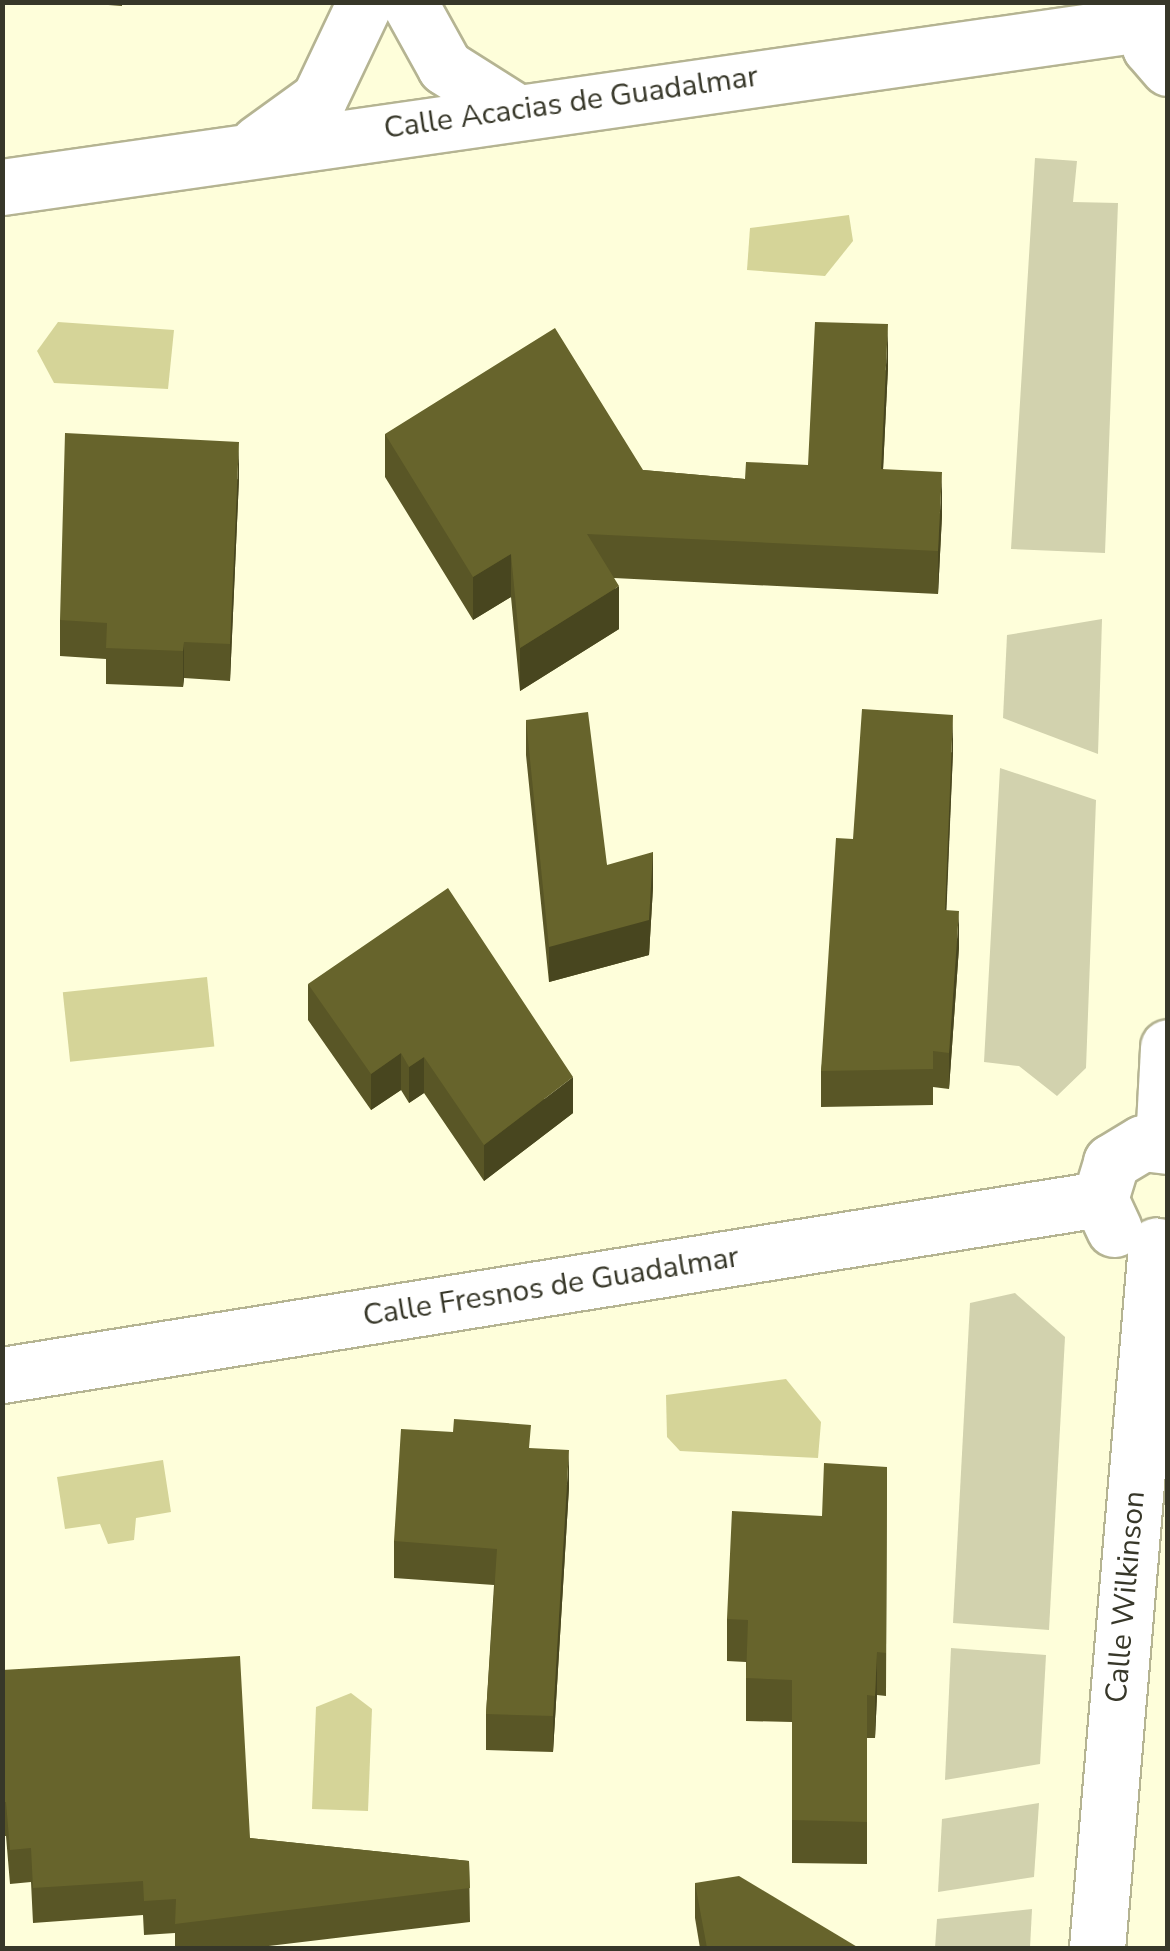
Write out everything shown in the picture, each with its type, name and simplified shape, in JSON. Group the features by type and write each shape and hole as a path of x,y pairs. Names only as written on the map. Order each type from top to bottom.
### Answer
{"street":[{"path":"250,148 319,99 365,2"},
{"path":"409,2 445,67 513,110"},
{"name":"Calle Acacias de Guadalmar","path":"2,188 513,110 1149,32"},
{"path":"1162,1243 1118,1234 1100,1199 1111,1162 1143,1143 1165,1145 1168,1047"},
{"name":"Calle Fresnos de Guadalmar","path":"2,1375 1100,1199"},
{"name":"Calle Wilkinson","path":"1097,1948 1162,1243"}],"green space":[{"path":"1035,158 1077,161 1073,202 1118,203 1105,553 1011,549"},
{"path":"1102,619 1098,754 1003,718 1007,635"},
{"path":"1000,768 1096,800 1086,1068 1057,1096 1019,1066 984,1062"},
{"path":"1015,1293 1065,1337 1049,1630 953,1623 970,1303"},
{"path":"951,1648 1046,1655 1040,1764 945,1780"},
{"path":"1039,1803 1034,1877 938,1892 942,1819"},
{"path":"1032,1909 1030,1948 935,1948 937,1919"}],"shaded area":[{"path":"849,215 853,241 825,276 747,270 750,228"},
{"path":"58,322 174,330 168,389 54,383 37,351"},
{"path":"207,977 214,1047 70,1062 63,992"},
{"path":"786,1379 821,1422 818,1458 680,1451 667,1437 666,1395"},
{"path":"163,1460 171,1512 136,1518 134,1540 108,1544 100,1524 65,1529 57,1477"},
{"path":"351,1693 372,1709 368,1811 312,1809 316,1707"}],"building":[{"path":"815,322 888,324 881,469 942,472 938,551 587,534 619,586 520,648 511,554 473,577 385,434 555,328 643,470 745,479 746,462 808,465"},
{"path":"65,433 239,442 230,644 184,642 183,651 106,648 107,623 60,620"},
{"path":"862,709 953,715 945,910 959,911 949,1053 933,1051 933,1069 821,1071 836,838 853,839"},
{"path":"588,712 607,865 653,852 649,920 549,947 526,720"},
{"path":"448,888 573,1077 484,1145 424,1057 409,1067 401,1053 371,1074 308,984"},
{"path":"454,1419 531,1425 529,1448 569,1450 553,1716 486,1714 497,1549 394,1541 401,1429 453,1432"},
{"path":"824,1463 887,1467 886,1653 877,1652 875,1696 867,1695 867,1822 792,1820 792,1680 746,1678 748,1620 727,1619 732,1511 822,1516"},
{"path":"240,1656 250,1838 469,1861 470,1888 175,1924 176,1899 144,1901 143,1881 33,1888 31,1848 10,1850 6,1802 2,1802 2,1670"},
{"path":"739,1876 859,1948 707,1948 695,1883"}]}
